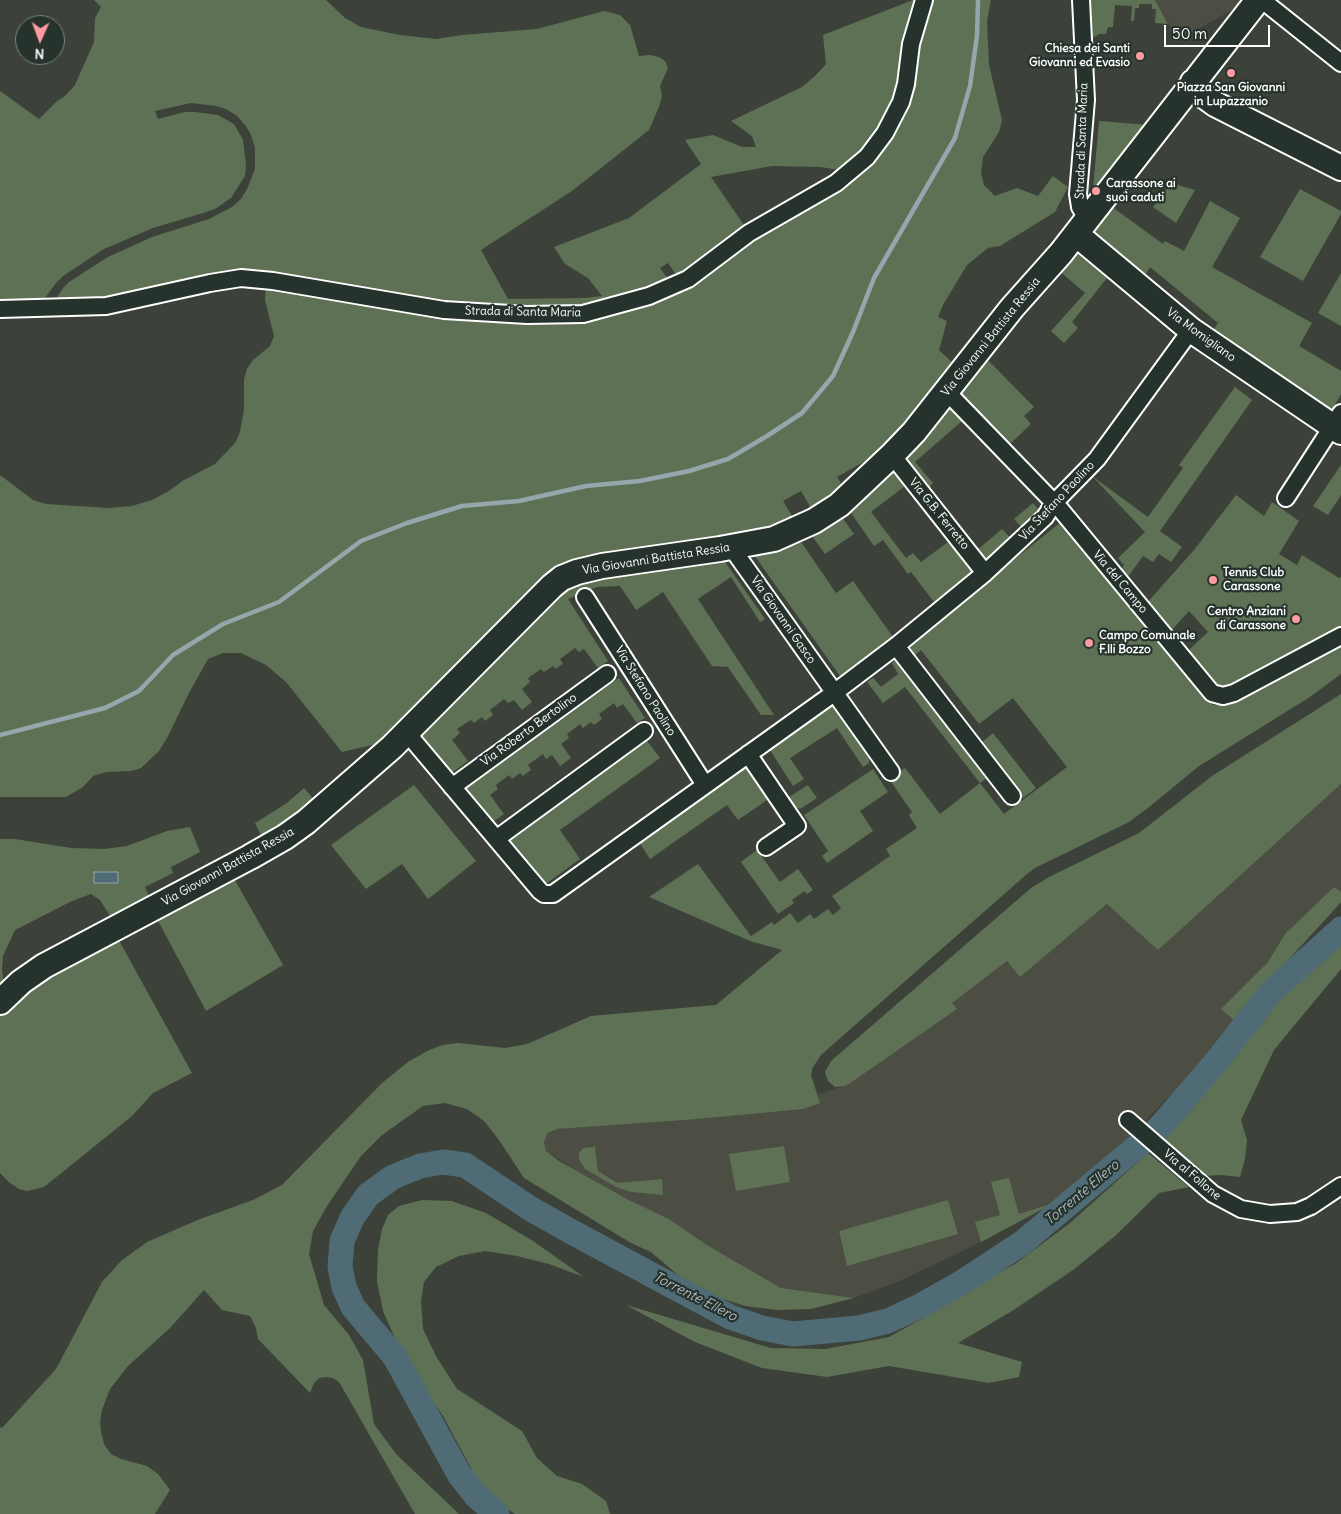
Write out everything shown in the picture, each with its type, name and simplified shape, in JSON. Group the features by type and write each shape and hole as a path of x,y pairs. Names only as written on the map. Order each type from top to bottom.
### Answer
{"street":[{"name":"Strada di Santa Maria","path":"0,309 44,306 106,306 241,278 273,281 444,310 527,315 583,314 649,296 688,279 749,233 836,183 867,157 885,134 901,102 906,84 911,44 924,0"},
{"name":"Strada di Santa Maria","path":"1081,0 1086,100 1078,194 1082,226"},
{"name":"Via Giovanni Battista Ressia","path":"0,1002 22,982 44,966 250,857 285,837 317,813 407,733 562,578 602,566 774,539 814,521 839,505 914,432 1012,308 1082,226 1193,82 1260,0"},
{"path":"1260,0 1341,63"},
{"path":"1193,82 1204,96 1215,104 1341,168"},
{"name":"Via Momigliano","path":"1082,226 1191,330 1338,424 1286,498"},
{"name":"Via Stefano Paolino","path":"496,839 540,892 547,895 556,892 834,693 896,646 985,573 1045,517 1054,503 1096,459 1191,330"},
{"name":"Via del Campo","path":"946,391 1054,503 1212,693 1223,696 1234,693 1341,636"},
{"name":"Via G.B. Ferretto","path":"892,455 985,573"},
{"name":"Via Giovanni Gasco","path":"731,547 834,693"},
{"name":"Via Stefano Paolino","path":"585,597 705,785"},
{"path":"896,646 1012,796"},
{"name":"Via Roberto Bertolino","path":"452,787 607,674"},
{"path":"834,693 891,772"},
{"path":"407,733 496,839 644,731"},
{"path":"748,754 797,826 766,847"},
{"name":"Via al Follone","path":"1128,1120 1220,1198 1246,1211 1264,1214 1285,1214 1302,1210 1322,1200 1341,1186"}],"shaded area":[{"path":"1155,0 1250,0 1178,40"},
{"path":"1341,784 1341,903 1279,970 1198,1067 1125,1143 1054,1203 981,1242 900,1281 854,1298 781,1288 707,1245 669,1219 588,1178 546,1151 544,1142 549,1133 557,1129 686,1120 820,1103 817,1095 849,1084 956,1008 952,1003 1007,960 1020,977 1107,904 1271,847"}],"green space":[{"path":"94,0 326,0 345,18 361,27 400,35 436,39 537,29 604,11 620,15 630,25 639,56 650,55 659,57 666,62 668,68 660,86 662,96 659,107 649,130 572,191 481,250 508,299 602,296 588,278 565,264 554,247 629,218 701,164 685,140 713,135 742,147 756,147 752,136 731,121 802,87 815,76 826,64 823,35 913,0 918,0 896,99 877,136 844,171 821,167 772,166 711,177 746,228 679,279 668,263 660,268 671,283 602,305 485,309 267,274 113,298 54,301 69,282 108,257 152,237 209,219 232,207 241,199 255,169 255,148 251,135 237,116 226,109 191,103 155,111 158,119 185,112 195,112 218,115 234,124 243,140 246,165 245,176 231,198 215,209 153,228 104,249 63,276 43,301 0,304 0,91 39,119 65,96 75,85 94,42 95,18 101,7"},
{"path":"930,0 991,0 987,21 989,65 1002,120 999,132 983,157 981,173 984,185 995,196 1017,188 1038,196 1053,176 1068,187 1055,212 1000,246 988,248 967,265 938,317 947,321 939,350 957,367 890,447 837,477 842,485 811,508 801,491 783,501 794,519 779,527 588,561 381,743 342,752 286,682 266,665 241,653 223,653 208,659 167,738 159,751 141,768 131,771 106,772 93,776 83,787 66,797 0,797 0,475 33,500 46,504 108,508 132,506 152,500 215,464 235,443 240,432 244,409 244,380 247,369 253,360 270,346 274,336 265,300 266,285 586,318 724,258 866,166 917,47"},
{"path":"1088,0 1155,0 1168,24 1155,23 1156,9 1152,9 1152,4 1139,4 1139,8 1135,8 1134,21 1131,21 1132,6 1115,5 1113,27 1108,27 1106,34 1099,34 1090,40"},
{"path":"1099,121 1149,125 1092,200"},
{"path":"1171,183 1195,190 1176,223 1153,207"},
{"path":"1300,189 1341,211 1303,281 1260,257"},
{"path":"1210,201 1240,218 1212,267 1312,323 1299,346 1341,371 1341,394 1331,412 1212,332 1218,323 1150,267 1144,277 1087,230 1108,204 1163,244 1165,241 1184,251"},
{"path":"1073,250 1107,278 1072,322 1078,328 1064,343 1051,331 1085,293 1057,269"},
{"path":"1341,273 1341,326 1318,313"},
{"path":"984,356 1034,407 1024,416 1031,424 1010,444 957,389"},
{"path":"1235,387 1252,400 1160,531 1182,547 1171,562 1159,554 1153,562 1143,556 1127,578 1121,570 1124,565 1118,558 1145,532 1092,476 1148,517 1183,468 1179,465"},
{"path":"946,403 962,421 915,462 933,483 927,489 902,457"},
{"path":"1341,465 1341,495 1328,515 1313,506"},
{"path":"891,468 905,486 871,512 906,558 913,553 921,562 948,542 972,571 934,602 911,572 908,574 883,540 874,546 849,510"},
{"path":"1236,495 1264,516 1272,502 1299,521 1279,554 1297,565 1302,555 1339,578 1341,577 1341,630 1229,688 1216,688 1189,653 1190,649 1208,632 1189,611 1170,632 1145,605 1194,550"},
{"path":"1033,503 1039,510 1023,529 1014,519"},
{"path":"841,516 854,534 825,554 812,536"},
{"path":"1062,521 1213,705 1232,702 1341,645 1341,674 1310,697 1199,766 1129,822 1035,868 821,1055 813,1067 811,1075 820,1103 803,1109 557,1129 548,1133 544,1142 546,1151 559,1161 627,1199 669,1219 707,1245 781,1288 854,1298 811,1309 777,1310 745,1306 720,1298 678,1275 651,1252 631,1243 524,1178 484,1121 467,1109 445,1103 423,1106 382,1135 361,1156 327,1206 313,1231 309,1254 324,1305 349,1335 363,1360 374,1424 396,1454 459,1514 415,1514 339,1382 333,1378 319,1378 314,1383 310,1393 258,1339 256,1328 250,1316 222,1310 204,1290 170,1328 128,1366 110,1389 102,1410 101,1432 104,1444 111,1454 121,1459 147,1466 158,1474 170,1490 155,1514 0,1514 0,1427 2,1428 56,1369 102,1282 121,1261 147,1242 200,1219 253,1200 282,1185 382,1083 408,1062 429,1050 443,1045 458,1043 505,1048 527,1044 591,1016 716,1005 782,950 750,941 649,897 698,864 751,936 772,922 774,925 790,913 798,923 810,914 814,919 828,909 833,915 841,908 832,896 890,856 886,849 917,828 909,815 912,812 889,779 905,768 940,814 980,783 1004,814 1067,767 1013,698 979,724 921,650 914,656 910,648 952,610"},
{"path":"1002,529 1011,539 985,561 976,551"},
{"path":"801,542 836,593 853,581 893,637 843,676 840,676 752,552"},
{"path":"721,556 765,619 760,622 731,577 698,599 774,715 761,715 728,667 712,666 663,592 636,610 620,586 597,587 568,599 608,661 598,668 584,649 579,652 575,648 560,659 563,664 555,669 553,666 544,672 541,669 528,678 530,682 522,689 532,702 522,710 514,700 508,703 504,699 490,710 493,715 485,721 482,717 474,723 471,720 457,729 460,733 452,740 468,761 450,774 418,735 549,599 577,581"},
{"path":"897,659 988,777 980,783 905,687 883,703 867,682 873,678 881,687 898,674 892,663"},
{"path":"619,678 645,718 637,723 623,704 617,708 614,703 599,714 602,719 594,725 591,722 583,728 580,724 567,734 569,738 561,744 571,758 560,766 552,755 546,759 543,754 528,765 531,770 523,776 520,773 512,779 509,775 496,785 498,789 490,795 504,814 490,824 463,791"},
{"path":"1341,694 1341,784 1158,950 1107,904 1020,977 1007,961 952,1003 957,1009 849,1084 835,1087 828,1081 825,1072 831,1061 1031,888 1049,877 1139,833 1212,776"},
{"path":"834,705 869,756 869,763 863,767 837,728 790,758 804,779 793,786 770,750"},
{"path":"993,733 1036,788 1023,798 981,743"},
{"path":"647,741 660,758 560,830 580,859 543,886 506,843"},
{"path":"747,765 770,798 738,820 727,805 650,859 639,842"},
{"path":"873,769 888,792 860,811 873,831 827,863 822,856 828,851 804,815"},
{"path":"414,785 476,861 428,899 402,864 366,889 331,845"},
{"path":"808,785 817,798 800,809 791,806 786,799"},
{"path":"304,788 317,803 264,841 255,823 287,803"},
{"path":"190,827 200,852 171,867 173,873 145,887 150,898 114,922 100,900 91,894 72,901 15,930 3,956 4,989 0,993 0,839 15,839 71,848 104,849 127,846 167,831"},
{"path":"757,850 780,882 798,869 813,890 807,894 804,891 792,900 794,903 778,914 741,862"},
{"path":"232,875 283,965 206,1011 155,915"},
{"path":"1334,887 1341,892 1341,902 1279,970 1236,1022 1221,1009 1268,962 1285,934"},
{"path":"116,935 192,1073 153,1093 132,1116 44,1187 27,1191 19,1189 0,1173 0,1012 18,994"},
{"path":"1341,937 1341,969 1274,1050 1241,1120 1247,1140 1245,1159 1240,1177 1204,1176 1159,1139 1275,999"},
{"path":"784,1146 790,1182 736,1191 729,1154"},
{"path":"595,1147 598,1171 617,1183 662,1179 663,1195 631,1192 616,1187 585,1169 579,1159 579,1153 583,1148"},
{"path":"1148,1153 1189,1187 1159,1193 1115,1236 1073,1270 1012,1311 958,1343 1022,1362 1019,1377 989,1383 889,1366 827,1377 762,1368 695,1342 626,1305 771,1348 825,1349 889,1337 1015,1264 1070,1223"},
{"path":"1009,1178 1019,1214 1054,1203 981,1242 975,1222 1000,1215 991,1182"},
{"path":"422,1200 452,1201 486,1213 533,1241 584,1277 549,1264 517,1256 485,1251 459,1256 436,1267 424,1282 421,1301 423,1329 436,1356 457,1389 522,1431 537,1458 557,1476 582,1484 606,1501 610,1514 515,1514 489,1496 474,1474 443,1416 421,1384 397,1343 383,1311 377,1281 378,1250 382,1229 388,1215 399,1206"},
{"path":"948,1200 958,1234 847,1266 839,1231"}],"water":[{"path":"94,872 118,872 118,883 94,883"}],"waterway":[{"path":"0,735 105,708 139,691 173,655 223,624 279,602 361,541 407,523 462,506 519,501 586,486 640,481 689,471 728,459 802,413 833,376 874,278 955,138 970,86 977,36 978,0"},
{"name":"Torrente Ellero","path":"497,1514 476,1496 459,1474 395,1357 353,1307 344,1287 340,1267 342,1241 352,1218 368,1195 393,1177 420,1166 443,1162 465,1165 531,1209 570,1231 730,1317 762,1328 793,1334 859,1328 888,1321 922,1305 961,1283 1022,1243 1159,1128 1216,1062 1270,993 1341,929"}],"place":[{"name":"Chiesa dei Santi Giovanni ed Evasio","path":"1140,56"},
{"name":"Piazza San Giovanni in Lupazzanio","path":"1231,73"},
{"name":"Carassone ai suoi caduti","path":"1096,191"},
{"name":"Tennis Club Carassone","path":"1213,580"},
{"name":"Centro Anziani di Carassone","path":"1296,619"},
{"name":"Campo Comunale F.lli Bozzo","path":"1089,643"}]}
